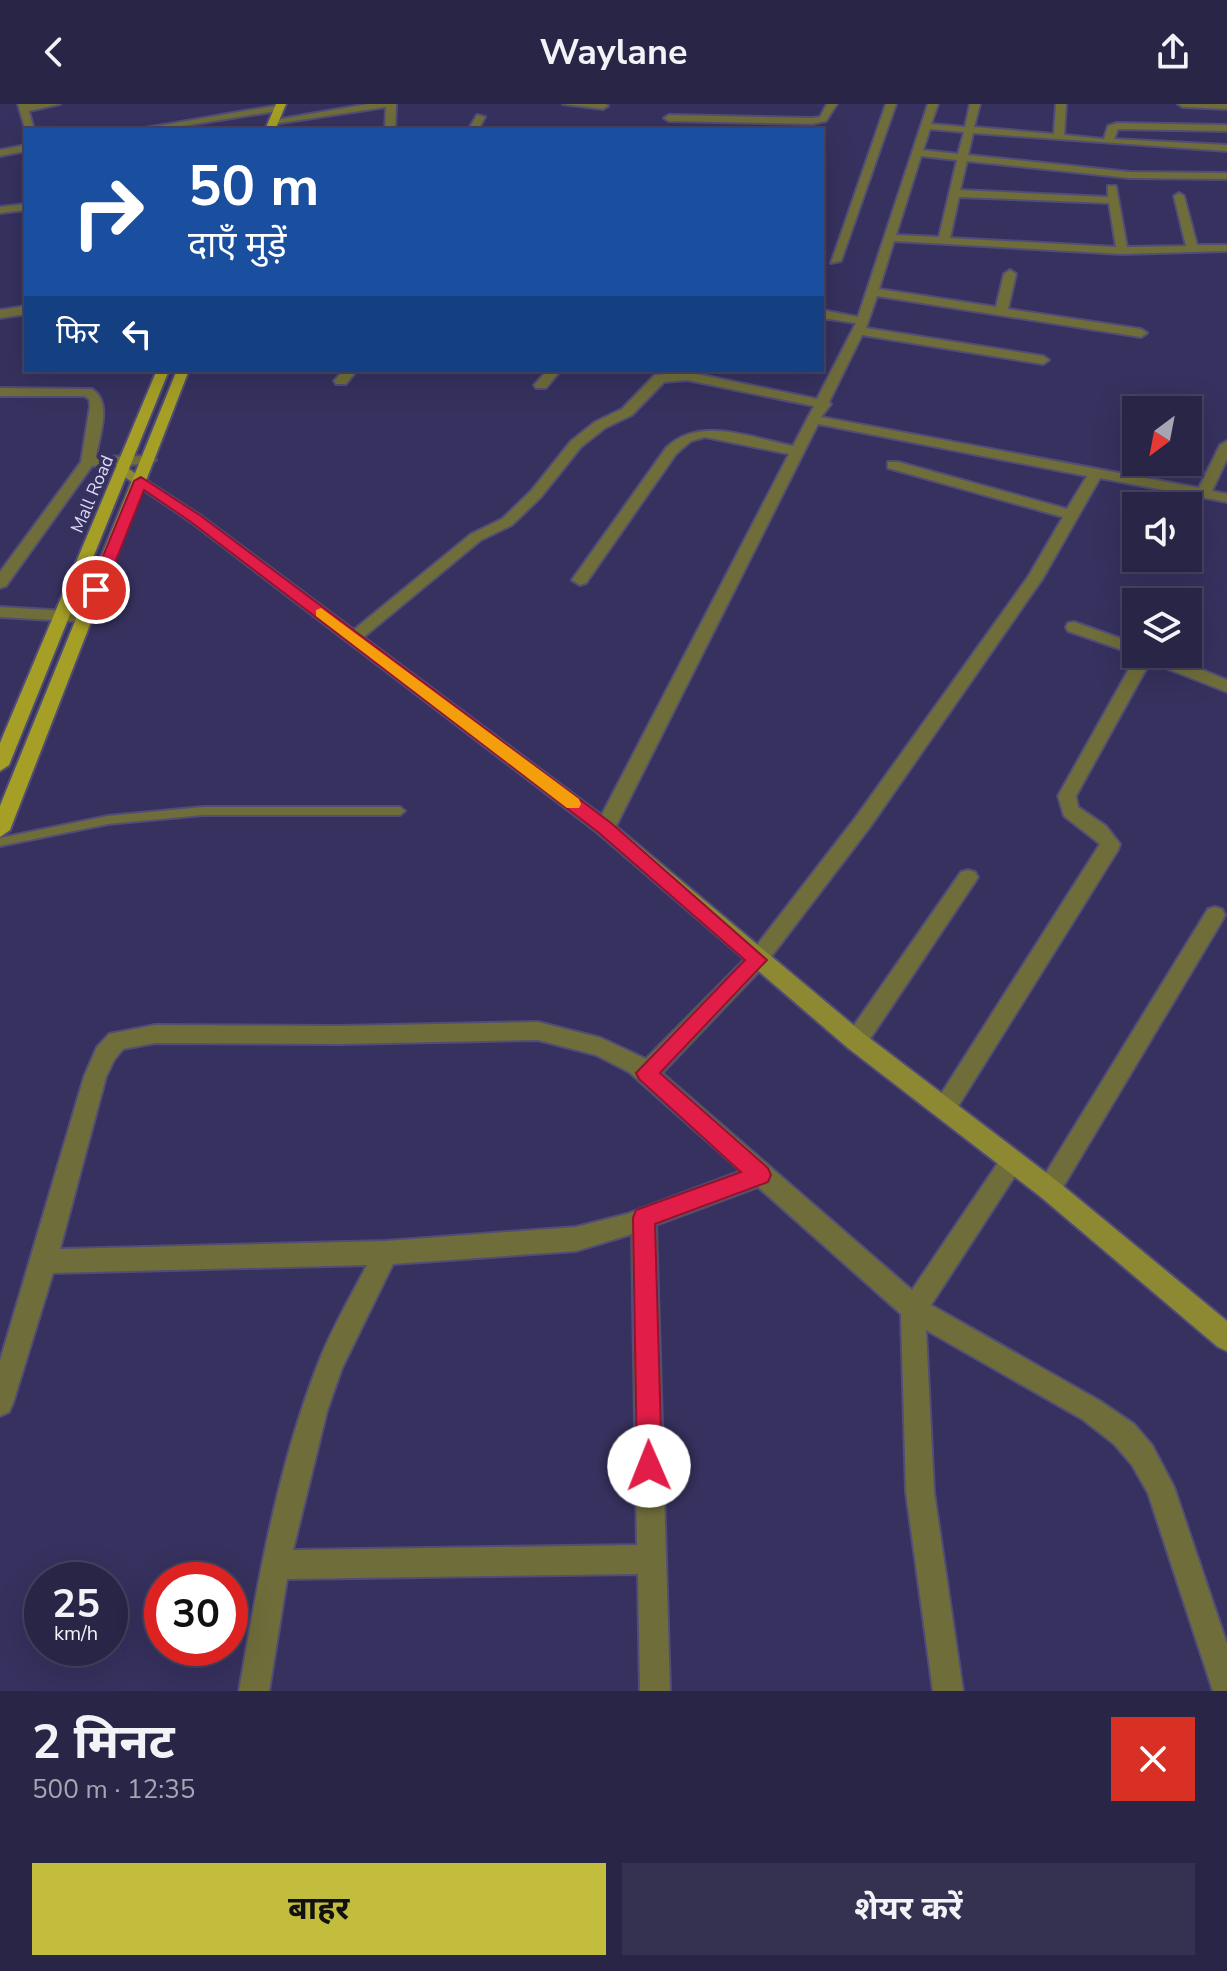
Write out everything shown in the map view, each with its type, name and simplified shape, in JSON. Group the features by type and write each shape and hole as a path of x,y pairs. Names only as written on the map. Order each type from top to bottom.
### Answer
{"main road":[{"path":"272,126 280,106"},
{"name":"Mall Road","path":"0,830 85,617 162,372"},
{"name":"Mall Road","path":"0,765 61,617 131,471 149,460 182,372"},
{"path":"131,471 605,828 757,960 856,1041 1049,1189 1227,1338"}],"street":[{"path":"28,128 23,106 55,104"},
{"path":"272,126 389,104 390,128"},
{"path":"568,104 603,106"},
{"path":"669,118 812,121 823,119 832,104"},
{"path":"835,261 837,244 891,104"},
{"path":"605,828 797,451 816,420 861,326 892,238 915,152 932,104"},
{"path":"943,242 975,104"},
{"path":"1059,137 1061,104"},
{"path":"1183,104 1227,106"},
{"path":"151,128 280,106"},
{"path":"474,128 480,117"},
{"path":"925,126 1108,142 1227,148"},
{"path":"1108,142 1111,128 1117,126 1227,128"},
{"path":"1088,171 1091,140"},
{"path":"0,153 24,148"},
{"path":"915,152 1110,173 1227,176"},
{"path":"1110,173 1122,251"},
{"path":"953,193 1010,199 1039,196 1114,200"},
{"path":"1179,196 1193,251"},
{"path":"0,210 24,207"},
{"path":"892,238 1122,251 1227,248"},
{"path":"1001,312 1010,274"},
{"path":"873,292 1141,333"},
{"path":"0,314 24,310"},
{"path":"824,315 861,326 1043,360"},
{"path":"541,385 553,372"},
{"path":"353,637 476,537 507,522 536,494 576,444 600,425 627,412 654,382 667,376 718,376 824,404"},
{"path":"0,392 87,392 95,397 97,406 88,462 0,583"},
{"path":"816,420 1227,498"},
{"path":"580,580 671,451 693,434 705,433 797,451"},
{"path":"1204,492 1225,453"},
{"path":"88,462 131,471"},
{"path":"893,465 1072,515"},
{"path":"647,1073 757,960 863,822 1035,578 1095,474"},
{"path":"0,612 85,617"},
{"path":"1074,627 1122,645"},
{"path":"944,1109 1108,850 1110,844 1101,829 1070,813 1066,805 1067,796 1138,668"},
{"path":"1181,668 1227,686"},
{"path":"856,1041 968,877"},
{"path":"1049,1189 1215,915"},
{"path":"0,1403 44,1261 95,1077 105,1054 117,1041 155,1034 339,1035 538,1031 601,1047 637,1065 914,1309 1091,1410 1124,1434 1142,1455 1160,1487 1216,1633 1227,1689"},
{"path":"948,1691 920,1492 914,1309 1012,1161"},
{"path":"44,1261 386,1253 576,1239 644,1218 760,1175"},
{"path":"644,1218 655,1691"},
{"path":"254,1691 275,1565 318,1399 331,1363 386,1253"},
{"path":"275,1565 651,1559"}],"lane":[{"path":"0,842 108,820 203,811 400,811"}],"slow traffic":[{"path":"321,613 573,804"}],"route":[{"path":"96,590 141,481 196,519 605,828 757,960 647,1073 760,1175 644,1218 649,1466"}]}
